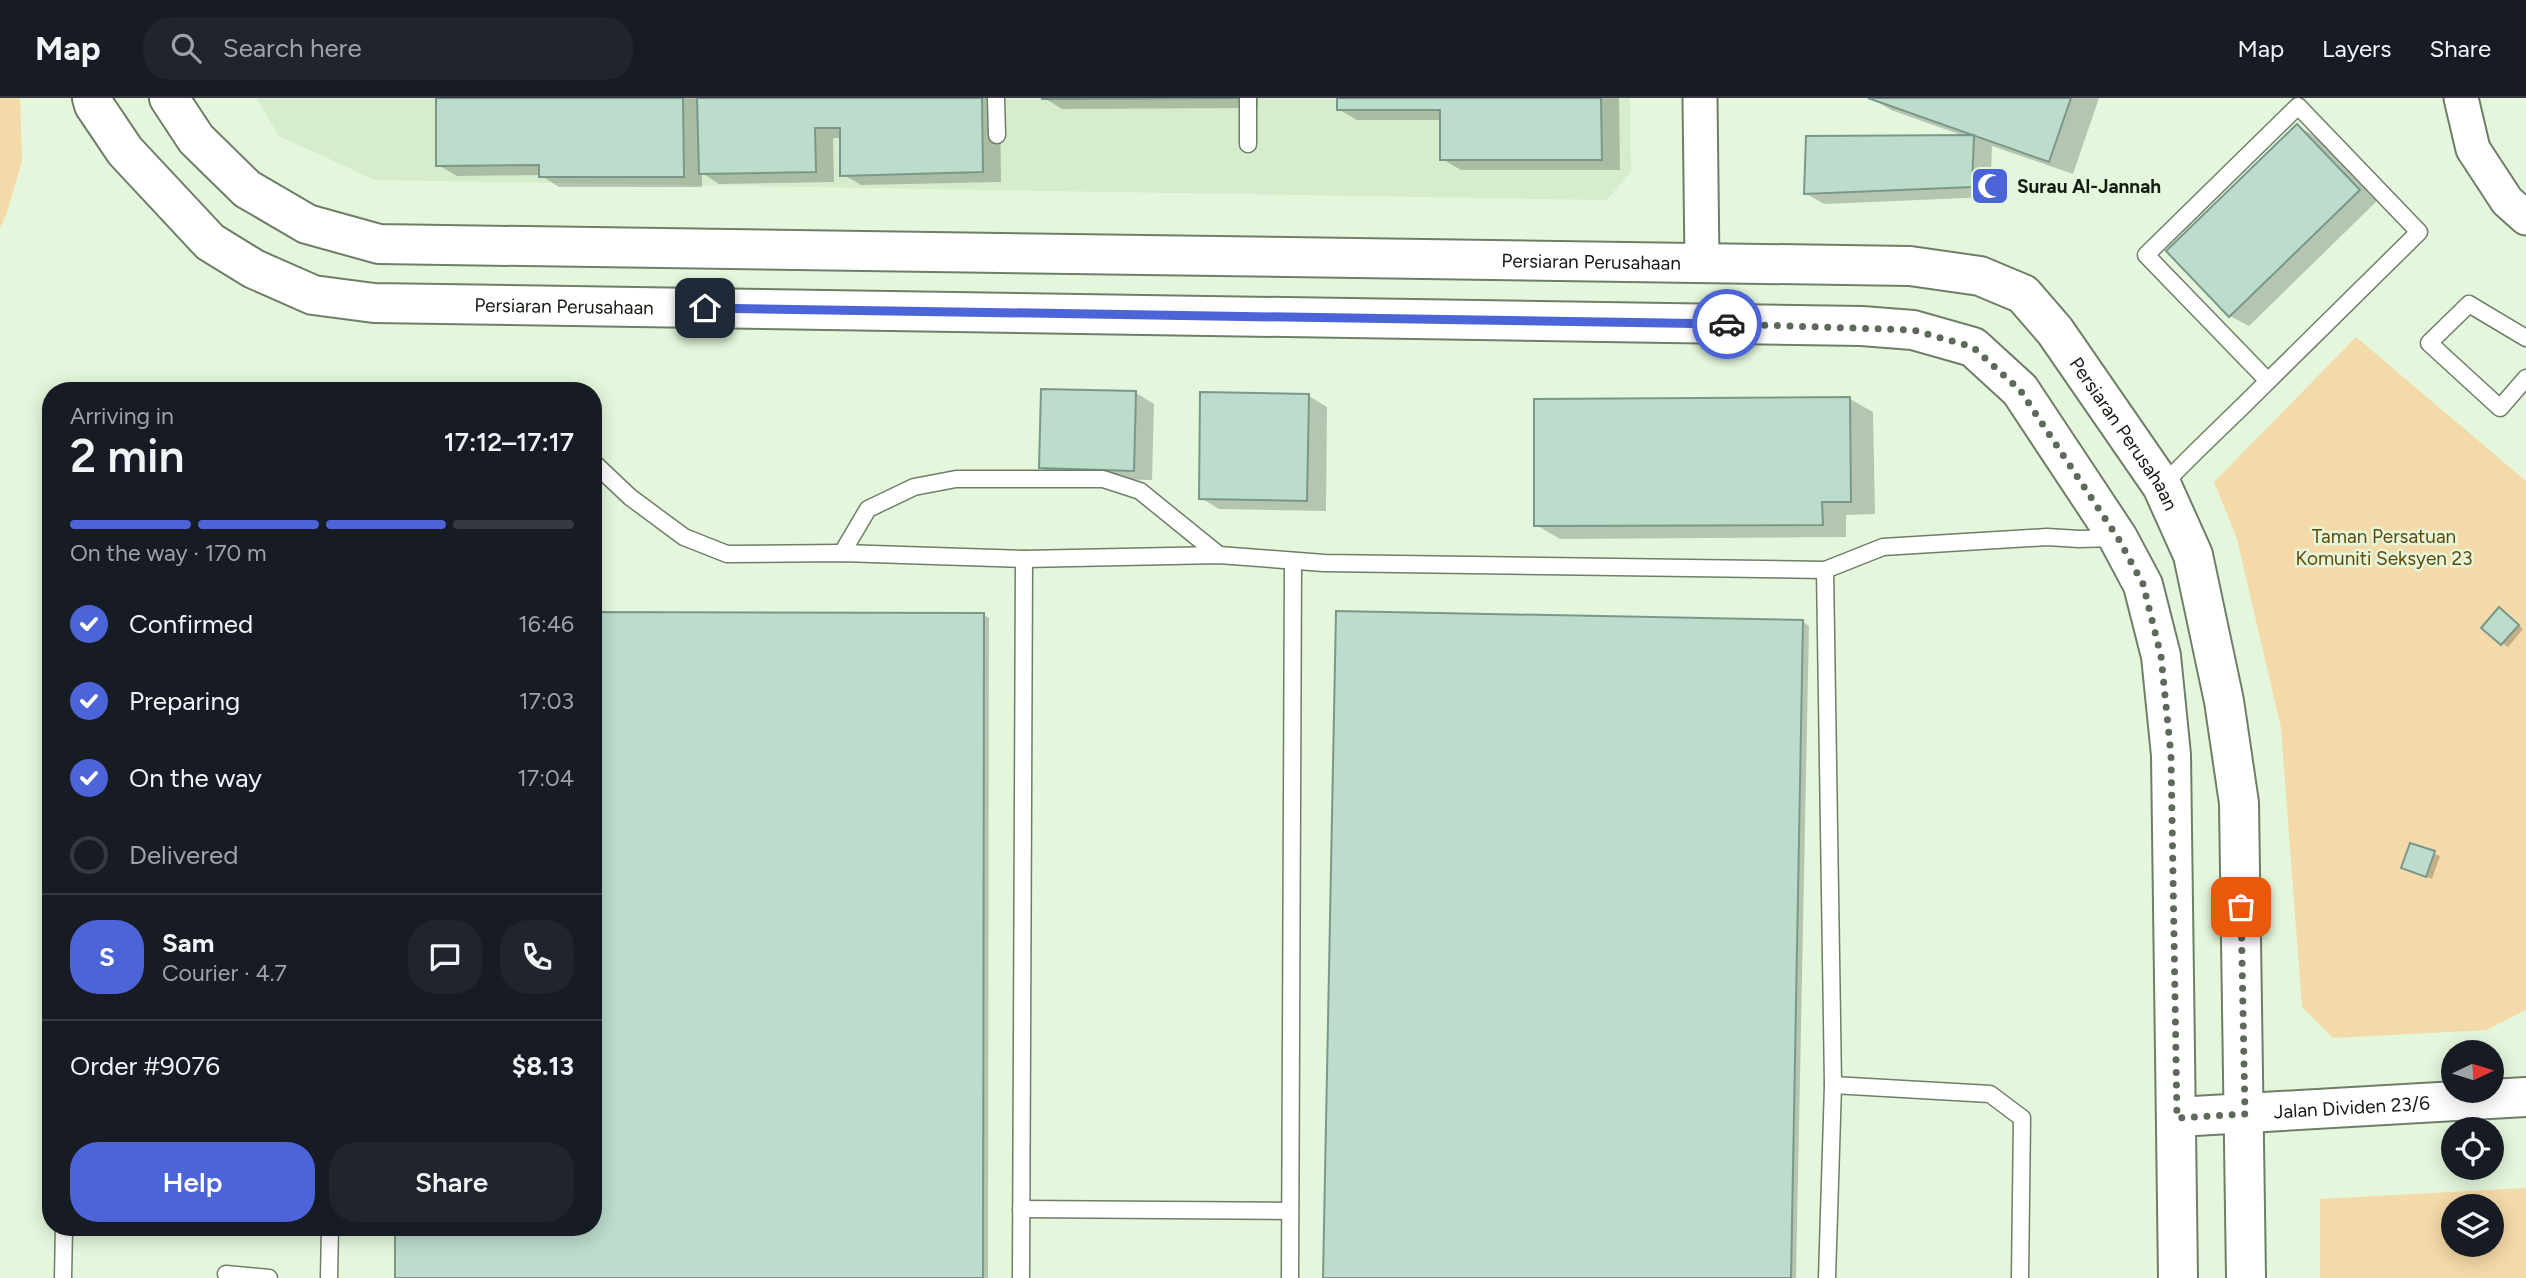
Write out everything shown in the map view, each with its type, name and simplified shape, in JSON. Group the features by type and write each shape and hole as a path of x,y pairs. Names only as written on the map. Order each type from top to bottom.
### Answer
{"main road":[{"name":"Persiaran Perusahaan","path":"92,98 125,151 209,242 254,269 313,295 374,303 1862,326 1913,330 1973,347 2020,390 2118,538 2143,584 2161,656 2171,769 2178,1278"},
{"name":"Persiaran Perusahaan","path":"169,98 196,139 247,189 307,224 379,244 1910,266 1980,276 2023,294 2054,331 2162,486 2193,555 2224,701 2239,803 2246,1278"},
{"name":"Jalan Dividen 23/6","path":"2177,1118 2526,1097"}],"street":[{"path":"1700,98 1702,263"},
{"path":"2461,98 2473,149 2507,201 2526,218"}],"lane":[{"path":"996,98 997,135"},
{"path":"1248,98 1248,144"},
{"path":"2162,486 2269,381 2419,232 2298,106 2146,255 2269,381"},
{"path":"2526,338 2469,304 2429,343 2500,408 2526,378"},
{"path":"602,471 630,497 684,537 727,554 842,553 1024,559 1219,555 1293,562 1825,570 1884,547 2048,537 2118,538"},
{"path":"842,553 868,509 914,487 956,479 1103,479 1140,491 1219,555"},
{"path":"1021,1278 1024,559"},
{"path":"1290,1278 1293,562"},
{"path":"1825,570 1833,1085 1827,1278"},
{"path":"1833,1085 1990,1094 2022,1118 2020,1278"},
{"path":"1021,1209 1290,1211"},
{"path":"63,1278 64,1236"},
{"path":"329,1278 330,1236"},
{"path":"226,1274 269,1278"}],"shaded area":[{"path":"256,98 1630,98 1631,171 1607,200 375,180 279,136"}],"green space":[{"path":"0,98 20,98 22,161 0,228"},
{"name":"Taman Persatuan Komuniti Seksyen 23","path":"2356,337 2526,481 2526,1010 2487,1030 2333,1038 2302,1007 2281,728 2237,539 2214,482"},
{"path":"2526,1188 2526,1278 2320,1278 2320,1199"}],"building":[{"path":"436,98 683,98 684,177 539,177 539,165 436,166"},
{"path":"697,98 982,98 983,172 840,176 840,128 815,128 816,172 699,174"},
{"path":"1042,98 1240,98 1042,99"},
{"path":"1337,98 1601,98 1602,160 1440,160 1440,110 1337,110"},
{"path":"1868,98 2071,98 2049,162"},
{"path":"2297,124 2360,190 2229,317 2166,251"},
{"path":"1974,135 1972,187 1804,194 1806,136"},
{"path":"1041,389 1136,391 1134,471 1039,468"},
{"path":"1200,392 1309,394 1307,501 1199,499"},
{"path":"1850,397 1851,502 1822,502 1823,525 1534,526 1534,399"},
{"path":"2499,607 2519,625 2501,645 2481,628"},
{"path":"1336,611 1803,620 1791,1278 1323,1278"},
{"path":"602,612 984,613 983,1278 395,1278 395,1236 602,1236"},
{"path":"2410,843 2435,851 2426,877 2401,868"}],"way so far":[{"path":"1727,324 1862,326 1913,330 1973,347 2020,390 2118,538 2143,584 2161,656 2171,755 2177,1118 2245,1114 2241,907"}],"place":[{"name":"Surau Al-Jannah","path":"1990,186"}],"route":[{"path":"705,308 1727,324"}]}
